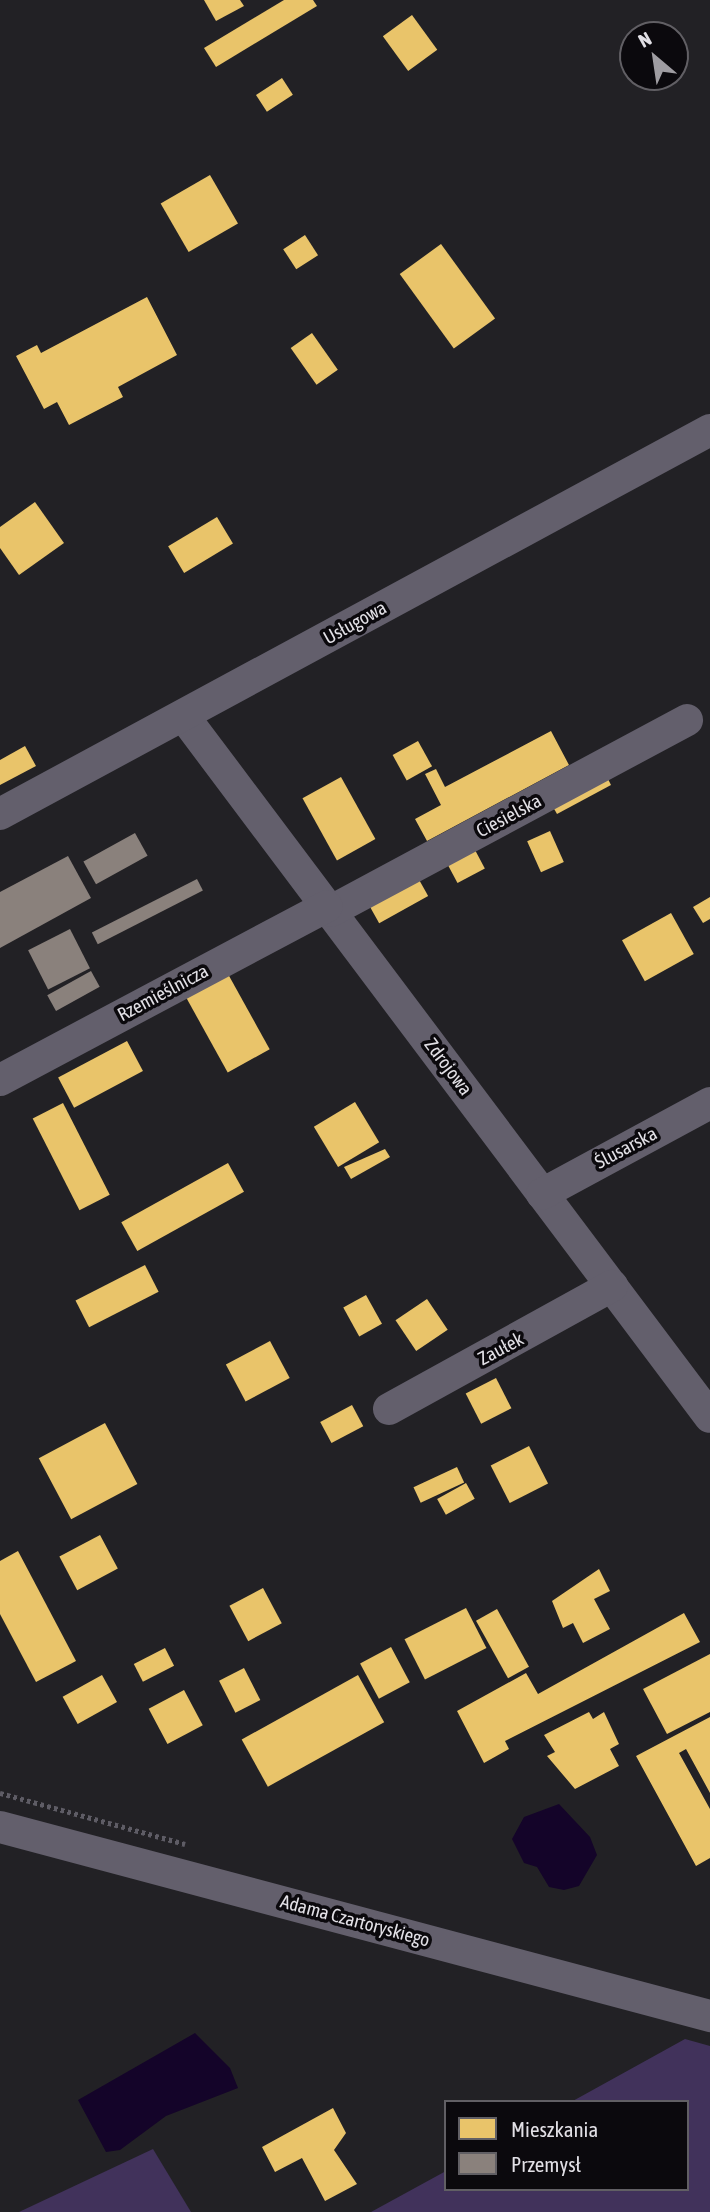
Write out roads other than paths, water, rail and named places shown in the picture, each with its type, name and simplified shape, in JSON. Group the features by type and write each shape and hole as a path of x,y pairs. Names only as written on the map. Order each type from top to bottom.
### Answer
{"street":[{"name":"Usługowa","path":"0,814 185,718 710,430"},
{"name":"Zdrojowa","path":"185,718 710,1417"},
{"name":"Ciesielska","path":"329,909 687,720"},
{"name":"Rzemieślnicza","path":"0,1080 329,909"},
{"name":"Ślusarska","path":"542,1194 710,1103"},
{"name":"Zaułek","path":"388,1409 612,1286"},
{"name":"Adama Czartoryskiego","path":"5,1835 710,2016"}]}
